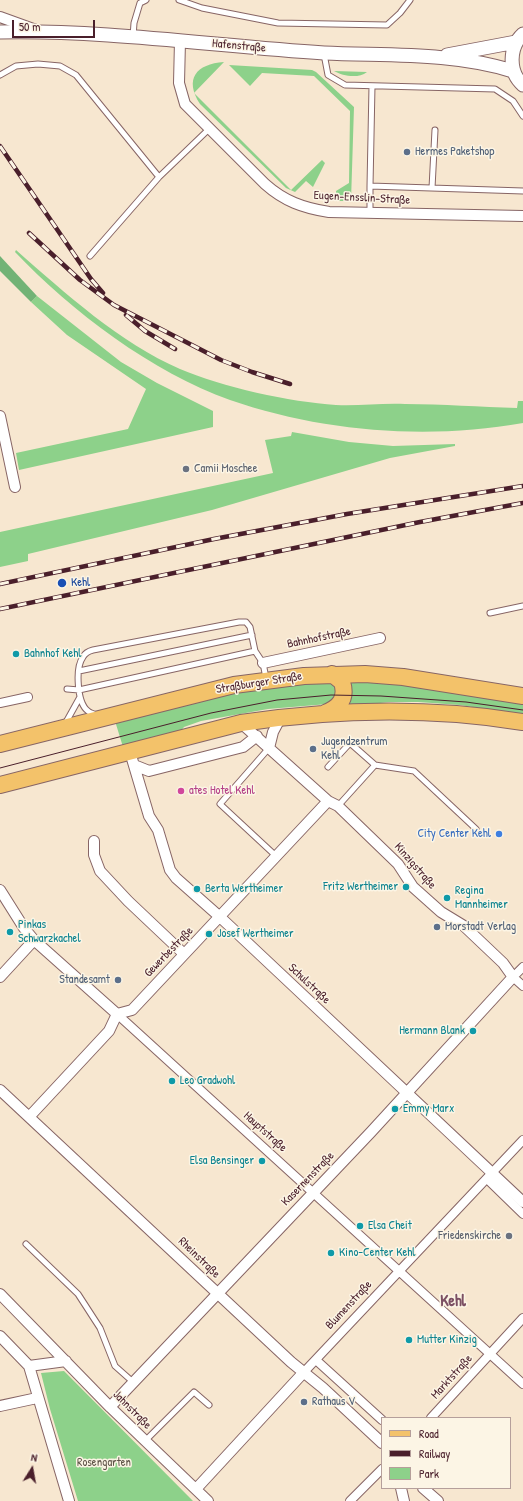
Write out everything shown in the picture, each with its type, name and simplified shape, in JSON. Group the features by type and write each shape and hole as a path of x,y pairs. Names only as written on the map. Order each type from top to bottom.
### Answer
{"main road":[{"name":"Straßburger Straße","path":"0,744 234,684 266,679 332,674 365,674 403,677 523,696"},
{"path":"323,714 340,704 344,695 342,682 332,674"},
{"path":"0,785 132,759 241,723 281,717 323,714 451,712 523,722"}],"street":[{"name":"Hafenstraße","path":"0,17 42,32"},
{"name":"Hafenstraße","path":"0,32 42,32 180,41 323,53 436,57 494,65 513,71"},
{"name":"Hafenstraße","path":"436,57 521,40"},
{"path":"521,40 512,57 513,71 523,85"},
{"name":"Eugen-Ensslin-Straße","path":"180,41 178,71 182,96 191,111 264,184 277,195 288,201 317,210 523,216"},
{"path":"0,416 15,487"},
{"name":"Bahnhofstraße","path":"263,663 380,638"},
{"path":"0,703 28,697"},
{"path":"269,748 272,732 281,717"},
{"name":"Kinzigstraße","path":"241,723 328,801 338,806 398,864 413,887 441,912 464,926 503,962 513,977 523,986"},
{"path":"132,759 149,771 243,747 256,736"},
{"name":"Schulstraße","path":"132,759 149,816 158,830 170,870 176,878 220,917 406,1092 489,1176 523,1202"},
{"name":"Gewerbestraße","path":"117,1014 132,1010 328,801"},
{"path":"94,841 94,855 100,871 144,917 184,954"},
{"name":"Hauptstraße","path":"0,890 24,928 34,940 523,1384"},
{"path":"0,977 34,940"},
{"name":"Kasernenstraße","path":"110,1407 313,1193 523,967"},
{"path":"29,1116 109,1031 117,1014"},
{"name":"Rheinstraße","path":"0,1090 291,1362 381,1442"},
{"name":"Blumenstraße","path":"196,1489 399,1270 523,1140"},
{"path":"489,1176 523,1214"},
{"name":"Jahnstraße","path":"0,1294 110,1407 208,1501"},
{"name":"Marktstraße","path":"432,1417 523,1318"},
{"path":"0,1336 29,1366 37,1398 69,1501"},
{"path":"316,1360 381,1419"},
{"path":"29,1366 66,1361"},
{"path":"0,1406 37,1398"},
{"path":"350,1501 381,1470"},
{"path":"401,1489 404,1501"},
{"path":"424,1489 438,1501"}],"lane":[{"path":"133,38 134,23 140,3 146,0"},
{"path":"179,0 202,8 278,23 387,25 400,13 410,0"},
{"path":"323,53 328,75 345,85 495,89 513,101 523,116"},
{"path":"0,75 16,66 38,64 60,66 76,75 159,178"},
{"path":"370,212 372,86"},
{"path":"90,256 159,178 210,129"},
{"path":"432,188 435,130"},
{"path":"370,186 523,191"},
{"path":"490,613 523,606"},
{"path":"105,717 88,711 82,704 80,697 79,664 83,657 93,650 239,622 246,622 250,627 256,651 263,663 266,679"},
{"path":"79,671 252,635"},
{"path":"67,689 79,690 256,651"},
{"path":"63,728 80,697"},
{"path":"328,767 350,743 375,765 414,771 476,829"},
{"path":"269,748 220,804 276,856"},
{"path":"338,806 375,765"},
{"path":"26,1244 78,1294 100,1328 115,1366 133,1382"},
{"path":"145,1441 194,1392 209,1405"}],"green space":[{"path":"224,62 195,92 193,80 196,74 206,66"},
{"path":"229,65 312,70 354,107 351,201 337,201 336,191 349,183 350,111 314,76 262,73 250,86"},
{"path":"334,71 367,72 359,76 350,76"},
{"path":"195,94 291,190 322,160 325,163 313,187 306,181 295,192 286,188 200,104"},
{"path":"16,250 74,300 115,331 158,358 197,376 256,393 298,401 336,405 419,404 517,408 518,401 523,401 523,423 450,431 413,432 375,430 338,426 302,419 265,411 230,400 172,374 115,338 87,318 61,296 15,252"},
{"path":"0,256 37,296 31,302 0,271"},
{"path":"37,296 121,362 157,383 213,411 213,427 19,470 16,453 128,429 146,389 67,335 31,302"},
{"path":"292,432 349,442 393,446 455,444 455,446 390,458 212,510 28,554 28,561 0,567 0,532 273,473 265,440 291,436"},
{"path":"348,680 382,680 523,701 523,715 460,705 418,702 389,702 347,707"},
{"path":"331,681 336,686 337,696 328,704 268,709 201,721 184,727 180,732 123,747 115,721 257,688"},
{"name":"Rosengarten","path":"64,1371 193,1501 78,1501 50,1409 41,1373"}],"tram line":[{"path":"0,768 211,713 277,700 331,695 381,696 466,702 523,710"}],"railway":[{"path":"0,146 91,279 103,293"},
{"path":"29,233 80,280 114,305 221,360 290,384"},
{"path":"126,315 145,331 175,349"},
{"path":"0,584 214,539 347,514 523,486"},
{"path":"0,609 420,522 523,503"}],"place":[{"name":"Hermes Paketshop","path":"407,152"},
{"name":"Camii Moschee","path":"186,469"},
{"name":"Kehl","path":"62,583"},
{"name":"Bahnhof Kehl","path":"16,654"},
{"name":"Jugendzentrum Kehl","path":"313,749"},
{"name":"ates Hotel Kehl","path":"181,791"},
{"name":"City Center Kehl","path":"499,834"},
{"name":"Fritz Wertheimer","path":"406,887"},
{"name":"Berta Wertheimer","path":"197,889"},
{"name":"Regina Mannheimer","path":"447,898"},
{"name":"Morstadt Verlag","path":"437,927"},
{"name":"Pinkas Schwarzkachel","path":"10,932"},
{"name":"Josef Wertheimer","path":"209,934"},
{"name":"Standesamt","path":"118,980"},
{"name":"Hermann Blank","path":"473,1031"},
{"name":"Leo Gradwohl","path":"172,1081"},
{"name":"Emmy Marx","path":"395,1109"},
{"name":"Elsa Bensinger","path":"262,1161"},
{"name":"Elsa Cheit","path":"360,1226"},
{"name":"Friedenskirche","path":"509,1236"},
{"name":"Kino-Center Kehl","path":"331,1253"},
{"name":"Mutter Kinzig","path":"409,1340"},
{"name":"Rathaus V","path":"304,1402"}],"district":[{"name":"Kehl","path":"453,1302"}]}
